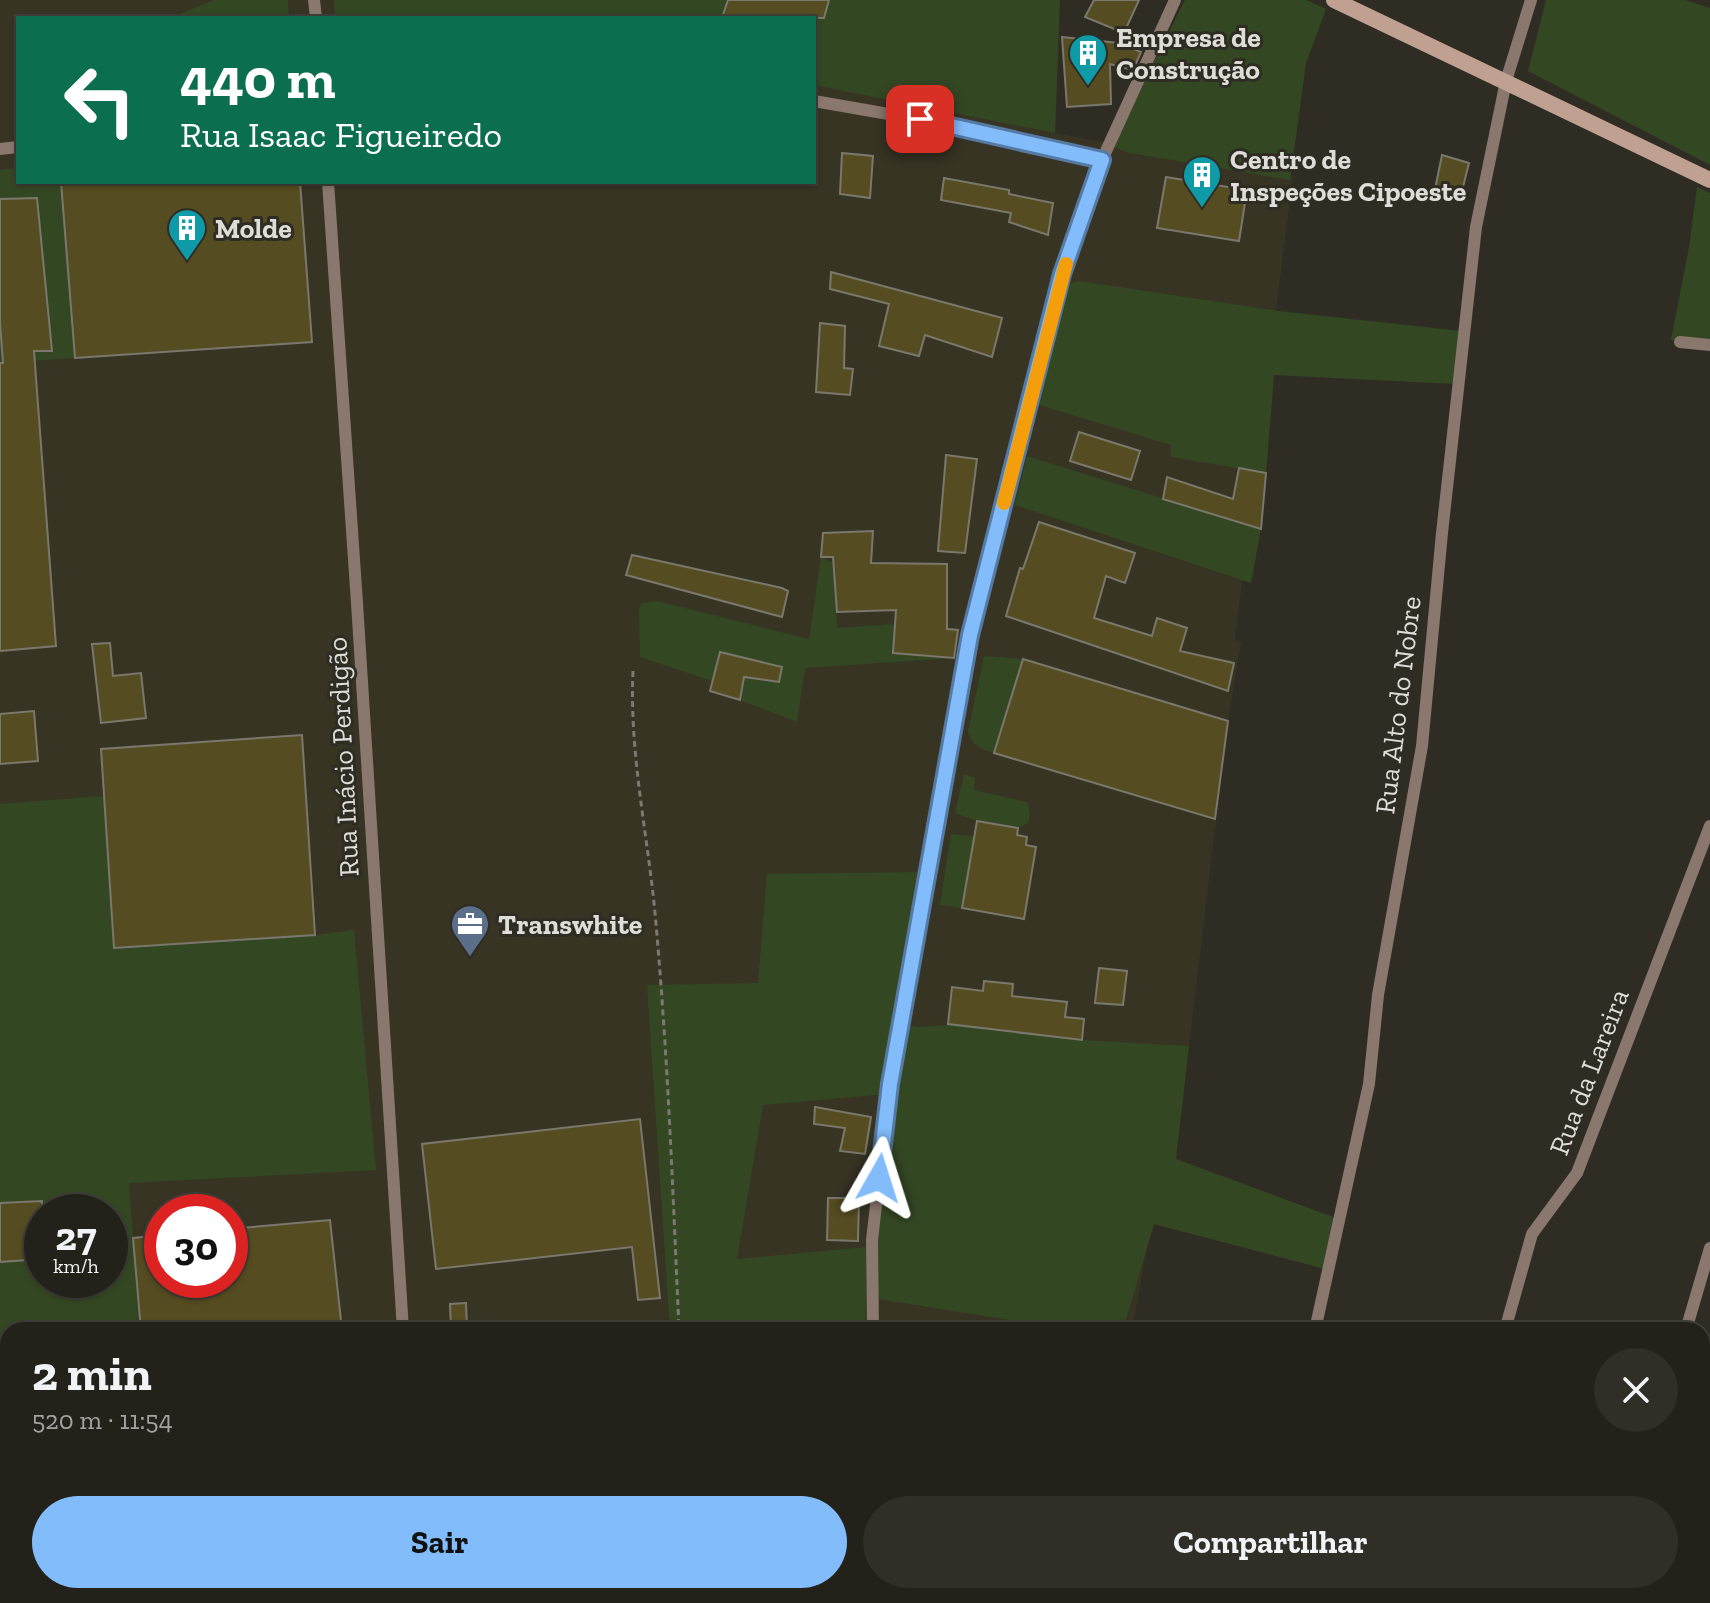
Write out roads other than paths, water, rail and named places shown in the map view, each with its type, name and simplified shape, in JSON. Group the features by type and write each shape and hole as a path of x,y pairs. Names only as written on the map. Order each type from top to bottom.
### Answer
{"main road":[{"path":"1334,0 1710,180"}],"street":[{"path":"873,1322 872,1240 890,1084 970,635 1062,274 1102,160 1175,0"},
{"name":"Rua Alto do Nobre","path":"1317,1322 1369,1084 1378,995 1422,746 1476,227 1506,81 1531,0"},
{"path":"816,101 940,123 1102,160"},
{"name":"Rua Inácio Perdigão","path":"328,184 402,1322"},
{"path":"1680,342 1710,345"},
{"name":"Rua da Lareira","path":"1507,1322 1532,1234 1577,1173 1710,826"},
{"path":"1688,1322 1710,1248"}],"place":[{"name":"Empresa de Construção","path":"1088,87"},
{"name":"Centro de Inspeções Cipoeste","path":"1202,209"},
{"name":"Molde","path":"187,262"},
{"name":"Transwhite","path":"470,958"}]}
